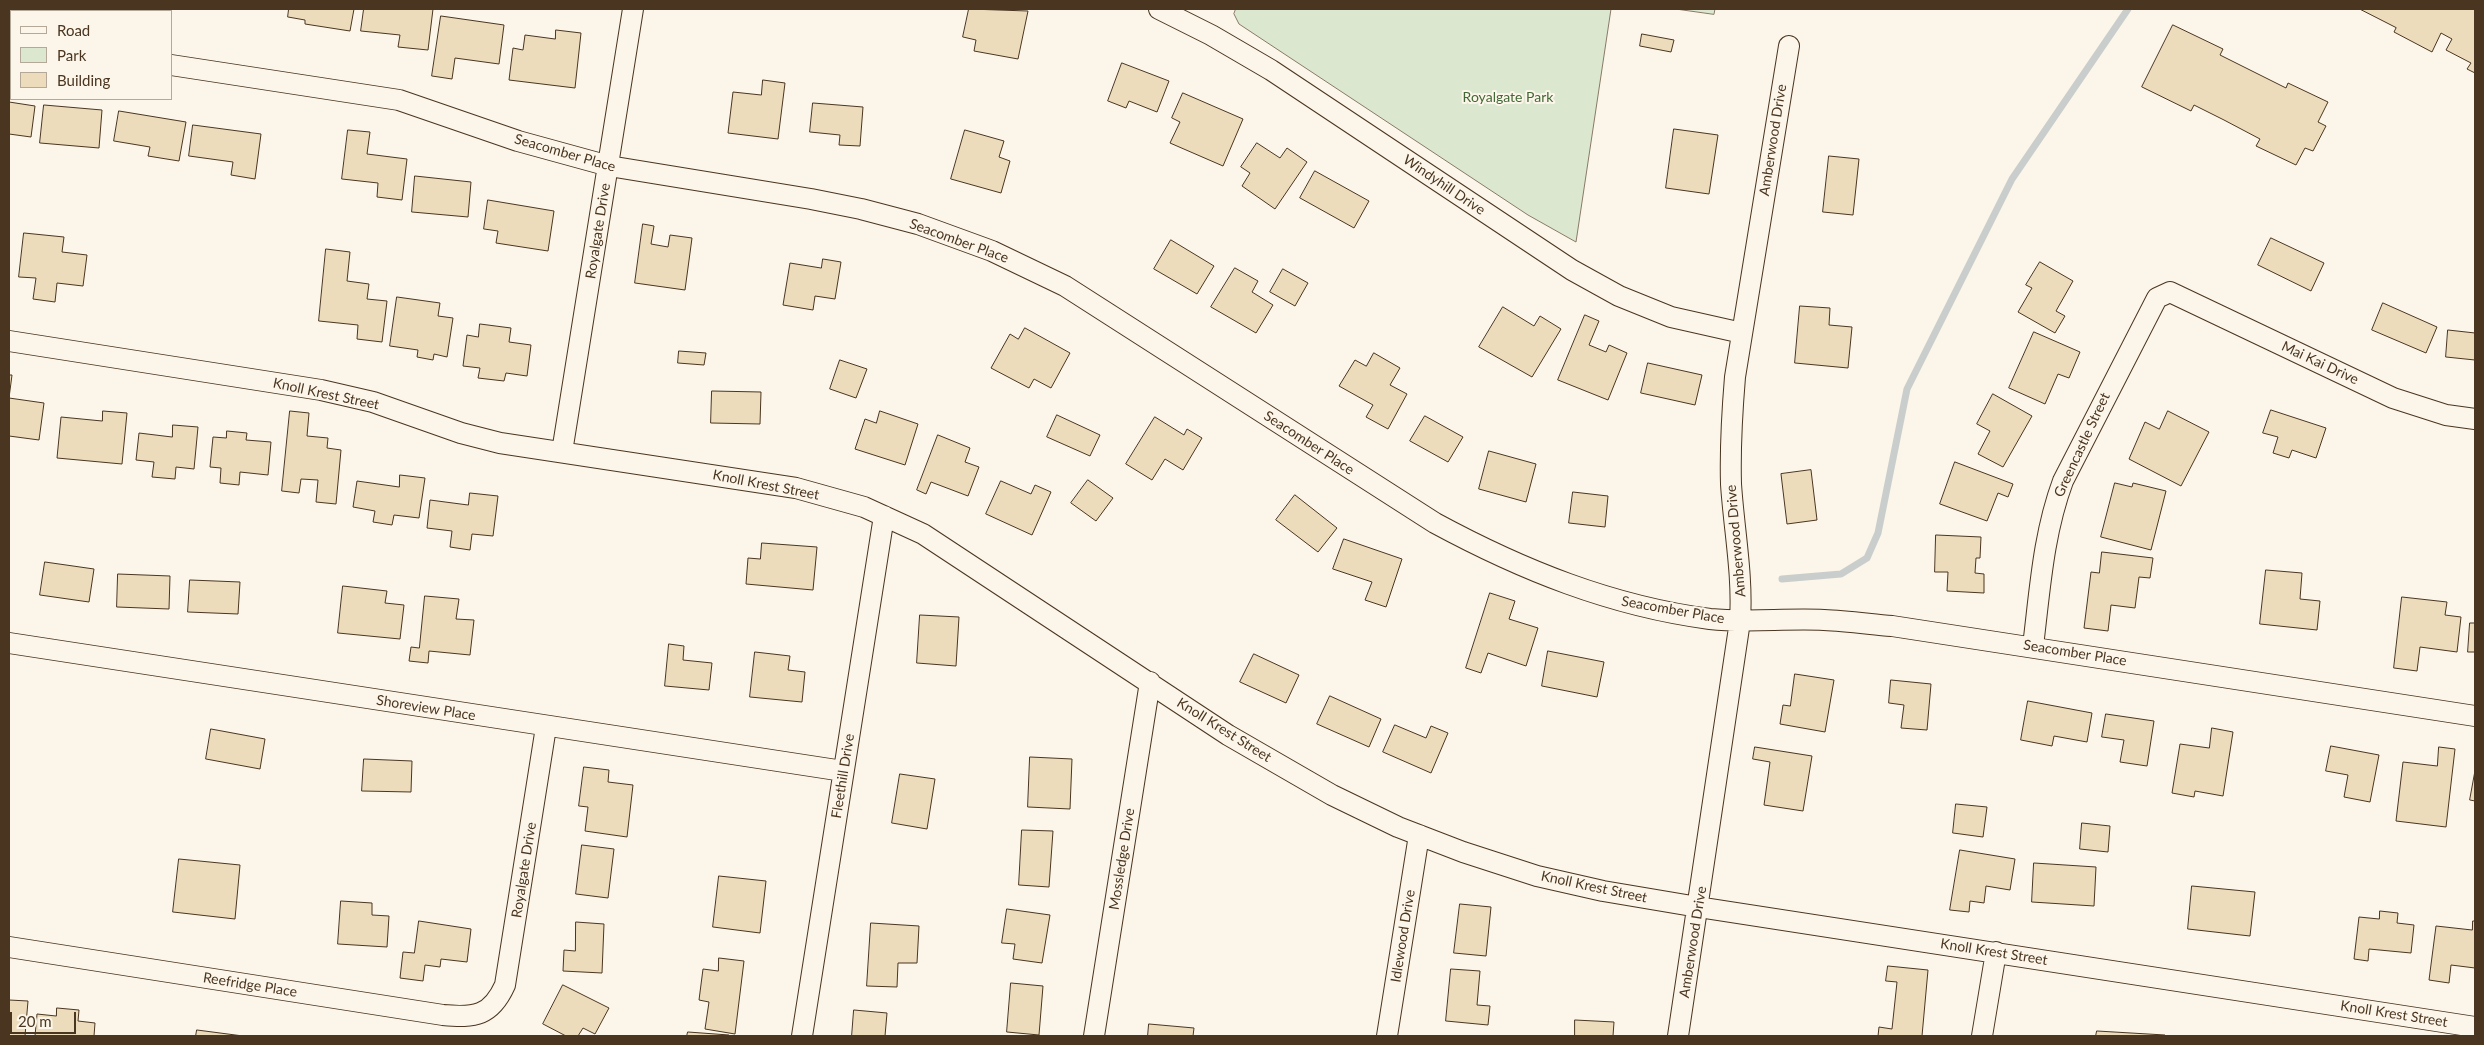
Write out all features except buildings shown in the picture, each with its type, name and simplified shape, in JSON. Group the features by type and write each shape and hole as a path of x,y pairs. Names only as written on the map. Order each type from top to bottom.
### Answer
{"street":[{"name":"Royalgate Drive","path":"562,452 633,9"},
{"name":"Windyhill Drive","path":"1159,9 1211,35 1271,70 1572,270 1619,296 1671,317 1742,333"},
{"name":"Amberwood Drive","path":"1678,1036 1740,621 1740,564 1732,485 1730,431 1735,377 1789,46"},
{"name":"Seacomber Place","path":"172,65 399,100 518,140 609,166 811,198 918,224 992,251 1065,286 1435,523 1479,547 1554,580 1609,599 1653,610 1740,621 1824,620 1892,626 2032,646 2475,716"},
{"name":"Mai Kai Drive","path":"2170,292 2393,398 2446,415 2475,419"},
{"name":"Greencastle Street","path":"2032,646 2046,535 2063,481 2157,298 2170,292"},
{"name":"Knoll Krest Street","path":"9,341 321,390 373,402 461,433 500,443 796,488 864,507 923,534 1228,735 1332,795 1419,835 1537,876 1603,891 1698,907 2475,1027"},
{"name":"Fleethill Drive","path":"802,1036 884,516"},
{"name":"Shoreview Place","path":"9,642 546,727 843,771"},
{"name":"Mossledge Drive","path":"1094,1036 1150,682"},
{"name":"Royalgate Drive","path":"490,1008 500,997 506,985 546,727"},
{"name":"Idlewood Drive","path":"1387,1036 1419,835"},
{"name":"Reefridge Place","path":"9,947 443,1015 475,1016 490,1008"},
{"path":"1982,1036 1996,952"}],"green space":[{"name":"Royalgate Park","path":"1236,9 1611,9 1576,242 1528,215 1239,24 1234,14"},
{"path":"1676,9 1715,9 1714,14"}],"waterway":[{"path":"1782,579 1841,574 1867,558 1878,533 1907,389 2012,179 2128,9"}]}
